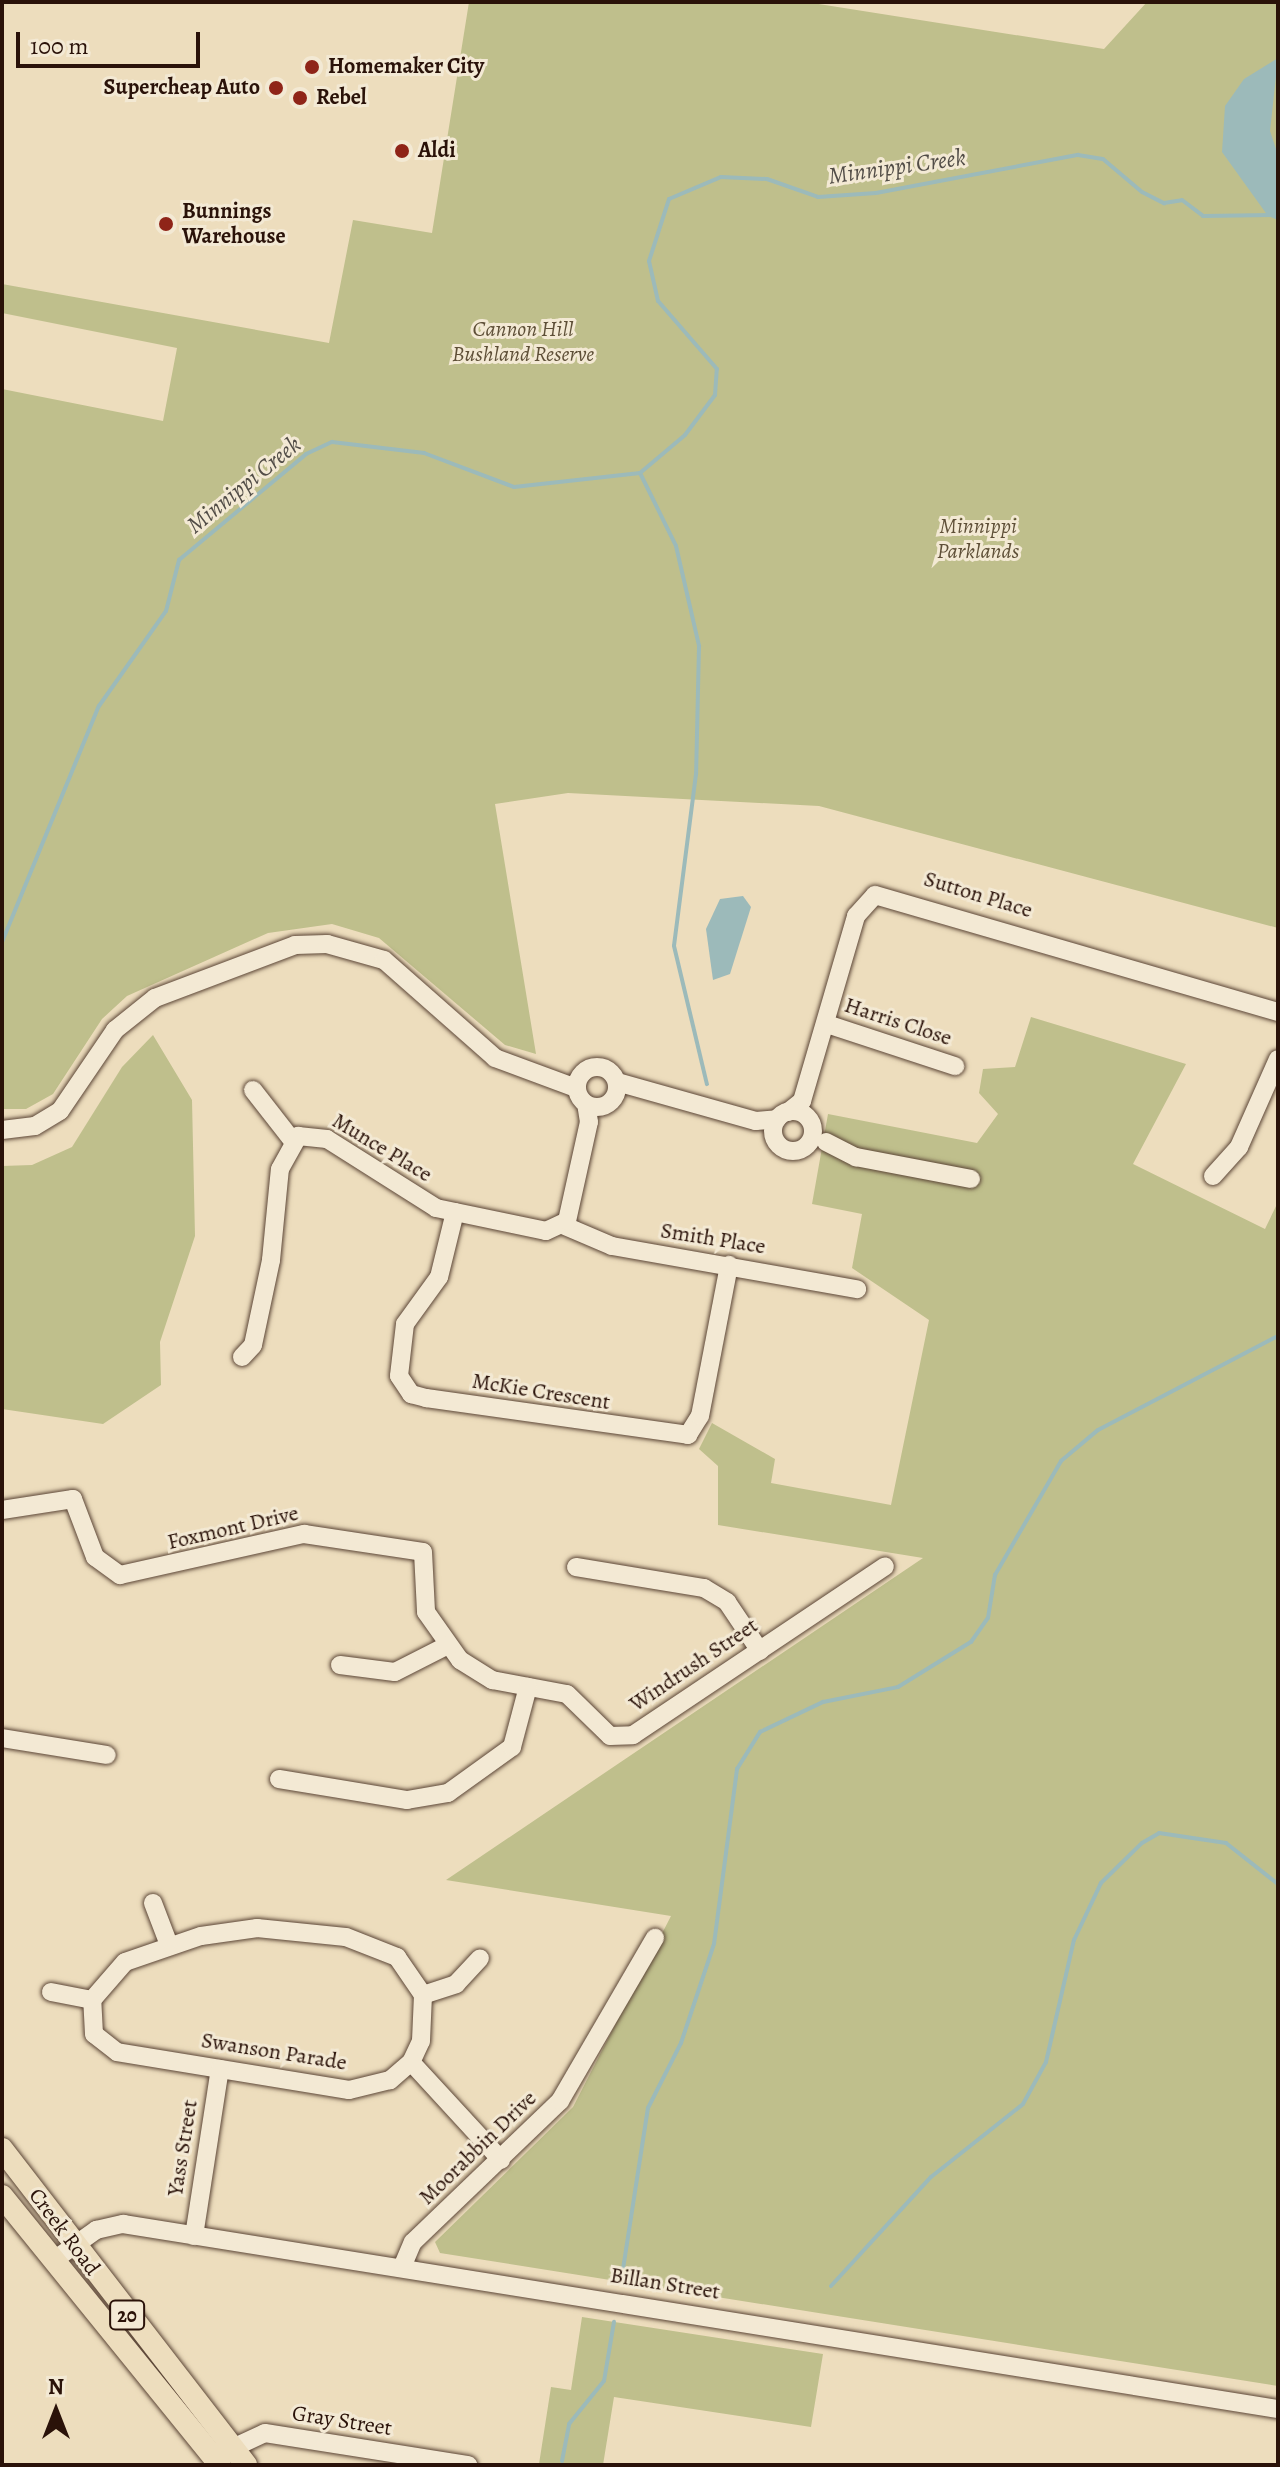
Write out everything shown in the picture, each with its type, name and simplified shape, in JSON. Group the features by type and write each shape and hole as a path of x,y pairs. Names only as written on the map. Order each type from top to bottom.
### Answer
{"main road":[{"name":"Creek Road","path":"2,2149 228,2459"},
{"name":"Creek Road","path":"2,2196 228,2459"}],"street":[{"name":"Sutton Place","path":"793,1112 827,1024 856,916 864,901 890,894 1278,1012"},
{"path":"2,1130 35,1126 60,1111 115,1030 155,998 295,945 327,944 384,960 495,1058 557,1078 578,1081 604,1068 613,1094"},
{"name":"Harris Close","path":"827,1024 955,1066"},
{"path":"1213,1176 1239,1147 1278,1059"},
{"path":"565,1226 588,1113 578,1081"},
{"path":"242,1357 253,1345 271,1260 275,1188 292,1140 253,1090"},
{"path":"588,1113 613,1094 635,1093 756,1121 793,1112"},
{"path":"756,1121 789,1151 802,1150 813,1134 793,1112"},
{"path":"774,1138 793,1112"},
{"name":"Munce Place","path":"292,1140 327,1139 406,1194 455,1212 546,1231 565,1226"},
{"path":"826,1142 856,1157 971,1179"},
{"name":"McKie Crescent","path":"455,1212 439,1277 405,1324 399,1376 411,1394 426,1398 688,1435 700,1416 729,1265"},
{"name":"Smith Place","path":"565,1226 612,1246 857,1289"},
{"name":"Foxmont Drive","path":"2,1510 73,1499 95,1557 120,1575 304,1534 403,1545 423,1552 426,1612 448,1645 475,1673 528,1687"},
{"name":"Windrush Street","path":"528,1687 567,1694 610,1736 633,1735 885,1566"},
{"path":"576,1567 704,1588 727,1602 760,1651"},
{"path":"340,1665 408,1670 448,1645"},
{"path":"279,1779 407,1800 448,1793 512,1747 528,1687"},
{"path":"2,1738 107,1755"},
{"path":"153,1903 169,1945"},
{"path":"51,1992 92,2000 109,1973 169,1945 257,1928 346,1937 397,1957 423,1995 421,2041 411,2062 501,2160"},
{"name":"Moorabbin Drive","path":"403,2265 413,2242 560,2101 655,1938"},
{"path":"423,1995 456,1984 480,1958"},
{"name":"Swanson Parade","path":"92,2000 94,2034 105,2046 220,2069 349,2090 390,2080 411,2062"},
{"name":"Yass Street","path":"194,2236 220,2069"},
{"name":"Billan Street","path":"54,2260 74,2245 115,2223 403,2265 1278,2409"},
{"name":"Gray Street","path":"228,2459 265,2433 468,2465"}],"green space":[{"name":"Minnippi Parklands","path":"469,2 806,2 1104,49 1147,2 1278,2 1278,928 819,806 568,793 495,804 536,1054 505,1045 379,938 332,924 268,933 127,996 102,1019 53,1094 26,1109 2,1109 2,389 163,421 177,348 2,313 2,284 329,343 353,220 432,233"},
{"path":"1031,1017 1186,1064 1133,1164 1265,1229 1278,1202 1278,2386 440,2253 435,2242 573,2107 671,1916 446,1880 923,1558 718,1525 718,1466 699,1449 712,1423 775,1459 771,1483 891,1505 929,1320 852,1268 862,1214 812,1204 828,1114 977,1143 998,1114 979,1093 983,1069 1015,1067"},
{"path":"153,1035 192,1100 195,1236 160,1342 161,1385 103,1424 2,1409 2,1166 32,1165 72,1147 122,1067"},
{"path":"582,2317 823,2354 811,2427 614,2397 603,2465 539,2464 551,2387 571,2390"}],"water":[{"path":"1278,58 1270,131 1278,155 1278,220 1268,216 1222,152 1225,106 1244,79"},
{"path":"743,896 751,907 730,974 713,980 706,929 720,899"}],"waterway":[{"name":"Minnippi Creek","path":"2,942 99,706 166,611 179,560 306,454 332,442 424,453 514,487 640,473 685,435 715,395 717,369 658,301 649,261 669,199 721,177 767,179 818,197 876,193 1078,155 1103,159 1142,192 1164,203 1182,200 1203,216 1278,215"},
{"path":"640,473 676,546 699,646 696,774 674,946 707,1084"},
{"path":"621,2282 648,2108 681,2043 714,1944 737,1769 760,1732 823,1702 898,1687 971,1642 988,1618 995,1575 1061,1461 1098,1430 1278,1336"},
{"path":"831,2286 931,2177 1023,2104 1046,2062 1074,1940 1101,1883 1142,1843 1159,1833 1226,1843 1278,1884"},
{"path":"562,2461 569,2424 604,2381 614,2322"}],"place":[{"name":"Homemaker City","path":"312,67"},
{"name":"Supercheap Auto","path":"276,88"},
{"name":"Rebel","path":"300,98"},
{"name":"Aldi","path":"402,151"},
{"name":"Bunnings Warehouse","path":"166,224"}],"park label":[{"name":"Cannon Hill Bushland Reserve","path":"523,342"}]}
